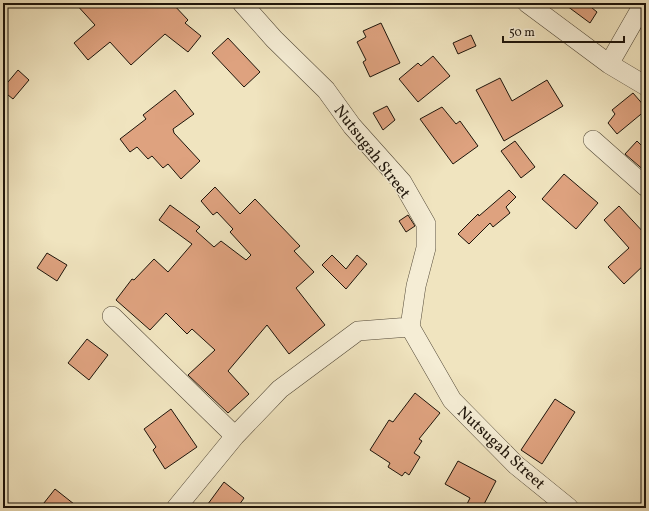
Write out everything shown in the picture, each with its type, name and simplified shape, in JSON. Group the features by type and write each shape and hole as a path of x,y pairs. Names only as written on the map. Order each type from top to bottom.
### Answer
{"street":[{"name":"Nutsugah Street","path":"242,3 274,39 326,90 352,126 402,182 426,224 426,248 416,286 410,326 452,400 516,465 569,508"},
{"path":"526,3 609,64 646,86"},
{"path":"609,64 644,3"},
{"path":"593,140 646,187"},
{"path":"112,316 235,436"},
{"path":"176,508 235,436 280,389 358,331 410,326"}],"building":[{"path":"75,3 172,3 188,20 185,23 201,36 188,52 165,34 131,65 110,42 88,60 74,43 95,25"},
{"path":"563,3 586,3 597,12 590,23"},
{"path":"381,23 400,63 370,77 363,62 366,60 357,42 366,37 363,31"},
{"path":"471,35 476,46 458,54 453,43"},
{"path":"228,38 260,72 244,87 212,53"},
{"path":"433,56 450,76 418,102 399,79 418,63 421,66"},
{"path":"18,70 29,80 13,99 3,91 3,88"},
{"path":"500,78 512,101 547,80 563,106 504,141 476,90"},
{"path":"175,90 194,114 173,129 174,133 200,161 181,179 168,164 163,168 152,156 148,159 137,147 130,152 120,139 146,119 143,115"},
{"path":"633,93 646,108 646,110 617,134 608,123 615,114 612,110"},
{"path":"387,106 395,120 383,130 373,113"},
{"path":"442,107 456,124 460,121 478,146 453,164 420,119"},
{"path":"515,141 535,167 521,178 501,151"},
{"path":"637,141 646,150 646,172 625,154"},
{"path":"564,174 598,203 576,229 542,199"},
{"path":"215,187 240,214 255,199 300,246 294,251 314,272 296,288 325,325 289,354 267,325 228,371 249,394 228,413 188,375 215,350 192,329 187,334 166,313 150,330 116,300 132,279 134,280 154,259 168,272 192,244 159,220 170,205 200,227 196,231 214,247 221,241 246,260 251,255 230,232 233,229 217,212 213,215 201,201"},
{"path":"509,190 516,197 506,207 510,213 493,227 490,223 469,244 458,234 478,214 479,216"},
{"path":"619,206 646,235 646,263 624,284 608,267 629,248 604,220"},
{"path":"408,215 415,226 406,232 399,221"},
{"path":"47,253 67,265 57,281 37,268"},
{"path":"332,255 346,269 357,255 367,264 346,289 322,265"},
{"path":"87,339 108,355 89,380 68,363"},
{"path":"415,393 440,413 419,439 422,441 414,453 420,457 409,475 405,472 402,476 388,467 390,463 370,450 389,420 393,422"},
{"path":"555,399 575,412 542,464 521,450"},
{"path":"171,409 197,447 165,469 153,450 156,447 144,429"},
{"path":"458,461 496,481 482,508 465,508 470,498 445,484"},
{"path":"224,482 244,498 237,508 205,508"},
{"path":"55,489 79,508 40,508"}]}
